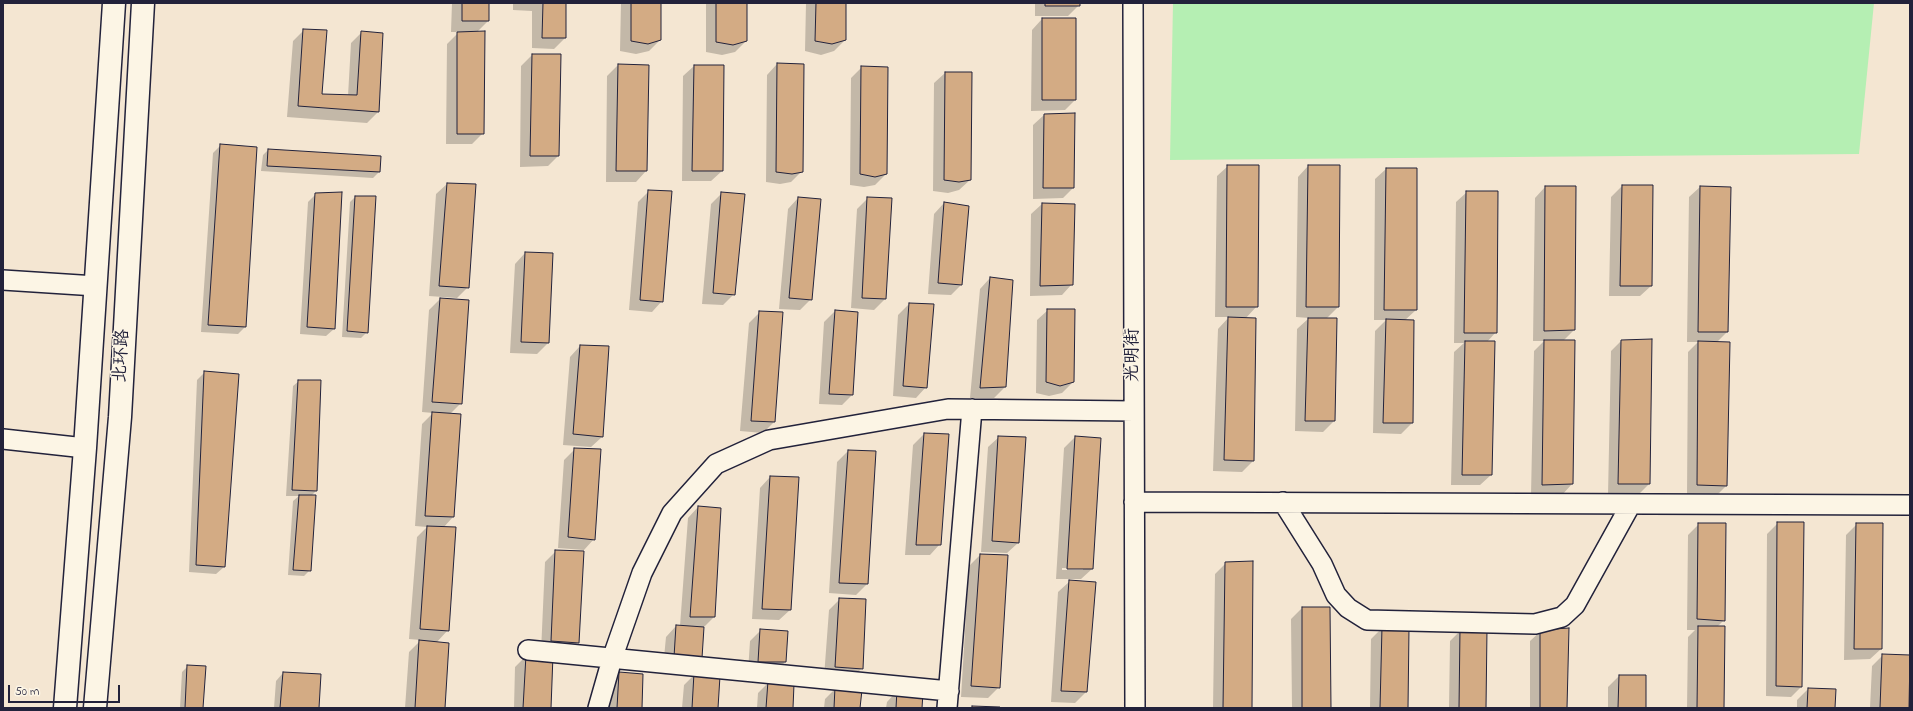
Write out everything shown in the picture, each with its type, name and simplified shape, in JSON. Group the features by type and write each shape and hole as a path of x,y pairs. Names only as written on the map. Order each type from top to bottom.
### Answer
{"main road":[{"name":"北环路","path":"65,708 85,448 114,3"},
{"name":"北环路","path":"95,708 120,417 143,3"}],"street":[{"name":"光明街","path":"1133,3 1135,708"},
{"path":"3,280 96,286"},
{"path":"598,708 612,659 642,573 672,513 716,464 769,440 948,409 1134,411"},
{"path":"528,650 948,700 972,409"},
{"path":"3,439 85,448"},
{"path":"1134,502 1910,505"},
{"path":"1283,502 1322,564 1336,595 1348,608 1367,620 1535,624 1562,617 1575,605 1631,504"}],"green space":[{"path":"1173,3 1874,3 1859,154 1170,160"}],"building":[{"path":"462,3 489,3 489,21 462,21"},
{"path":"543,3 566,3 566,38 542,38"},
{"path":"631,3 661,3 661,40 648,44 631,41"},
{"path":"716,3 747,3 747,41 733,45 716,42"},
{"path":"816,3 846,3 846,40 832,44 815,41"},
{"path":"1045,3 1080,3 1080,6 1045,6"},
{"path":"1042,18 1076,18 1076,100 1042,100"},
{"path":"303,29 327,30 322,94 357,95 361,31 383,33 379,112 298,106"},
{"path":"485,31 484,134 457,134 457,32"},
{"path":"532,54 561,54 559,156 530,156"},
{"path":"777,63 804,64 803,172 792,174 776,172"},
{"path":"618,64 649,65 647,171 616,171"},
{"path":"694,65 724,65 723,171 692,171"},
{"path":"861,66 888,67 887,174 875,177 860,174"},
{"path":"945,72 972,72 971,180 959,182 944,180"},
{"path":"1075,113 1074,188 1043,188 1044,114"},
{"path":"220,144 257,147 246,327 208,325"},
{"path":"268,149 381,156 380,172 267,166"},
{"path":"1227,165 1259,165 1258,307 1226,307"},
{"path":"1308,165 1340,165 1339,307 1306,307"},
{"path":"1386,168 1417,168 1417,310 1384,310"},
{"path":"447,183 476,184 469,288 439,286"},
{"path":"1622,185 1653,185 1652,286 1620,286"},
{"path":"1545,186 1576,186 1575,330 1544,331"},
{"path":"1700,186 1731,187 1728,332 1698,332"},
{"path":"648,190 672,191 663,302 640,300"},
{"path":"1466,191 1498,191 1497,333 1464,333"},
{"path":"342,192 335,329 307,327 315,193"},
{"path":"721,192 745,194 735,295 713,293"},
{"path":"355,196 376,196 368,333 347,331"},
{"path":"798,197 821,199 812,300 789,298"},
{"path":"867,197 892,198 886,299 862,298"},
{"path":"944,202 969,206 962,285 938,283"},
{"path":"1042,203 1075,204 1073,285 1040,286"},
{"path":"525,252 553,253 549,343 521,342"},
{"path":"990,277 1013,280 1006,387 980,388"},
{"path":"440,298 469,300 462,404 432,402"},
{"path":"909,303 934,304 927,388 903,386"},
{"path":"1047,309 1075,309 1074,382 1060,386 1046,382"},
{"path":"835,310 858,312 853,395 829,394"},
{"path":"759,311 783,312 775,422 751,421"},
{"path":"1228,317 1256,318 1254,461 1224,460"},
{"path":"1308,318 1337,318 1335,421 1305,421"},
{"path":"1386,319 1414,320 1413,423 1383,423"},
{"path":"1652,339 1650,484 1618,484 1621,340"},
{"path":"1544,340 1575,340 1573,484 1542,485"},
{"path":"1465,341 1495,341 1492,475 1462,475"},
{"path":"1698,341 1730,342 1727,486 1697,485"},
{"path":"580,345 609,346 603,437 573,434"},
{"path":"204,371 239,374 225,567 196,565"},
{"path":"298,380 321,380 317,491 292,490"},
{"path":"432,412 461,414 454,517 425,516"},
{"path":"924,433 949,434 941,545 916,545"},
{"path":"998,436 1026,437 1019,543 992,541"},
{"path":"1075,436 1101,438 1093,569 1067,569"},
{"path":"574,448 601,449 595,540 568,537"},
{"path":"848,450 876,451 868,584 839,583"},
{"path":"770,476 799,477 791,610 762,609"},
{"path":"299,495 316,495 311,571 293,570"},
{"path":"698,506 721,508 715,617 690,617"},
{"path":"1777,522 1804,522 1802,687 1776,686"},
{"path":"1698,523 1726,523 1725,621 1697,619"},
{"path":"1856,523 1883,523 1882,649 1854,649"},
{"path":"427,526 456,527 449,631 420,629"},
{"path":"555,550 584,551 579,643 551,641"},
{"path":"980,554 1008,555 1000,688 971,686"},
{"path":"1253,561 1252,708 1223,708 1225,562"},
{"path":"1069,580 1096,582 1087,692 1061,691"},
{"path":"839,598 866,599 863,669 835,667"},
{"path":"1302,607 1330,607 1331,708 1302,708"},
{"path":"676,625 704,627 702,658 674,657"},
{"path":"1698,626 1725,626 1724,708 1697,708"},
{"path":"1382,627 1409,628 1408,708 1380,708"},
{"path":"1569,628 1567,708 1540,708 1540,630"},
{"path":"760,629 788,631 786,662 758,662"},
{"path":"1460,629 1487,629 1486,708 1459,708"},
{"path":"419,640 449,643 445,708 415,708"},
{"path":"1882,654 1910,655 1909,708 1880,708"},
{"path":"526,655 553,655 551,708 523,708"},
{"path":"187,665 206,666 203,708 185,708"},
{"path":"283,672 321,674 319,708 280,708"},
{"path":"619,672 643,674 642,708 617,708"},
{"path":"694,673 720,676 718,708 692,708"},
{"path":"1619,675 1646,675 1646,708 1618,708"},
{"path":"768,681 794,684 793,708 766,708"},
{"path":"835,687 862,690 860,708 834,708"},
{"path":"1808,688 1836,689 1835,708 1807,708"},
{"path":"897,690 923,693 922,708 896,708"},
{"path":"972,706 1000,707 1000,708 972,708"}]}
